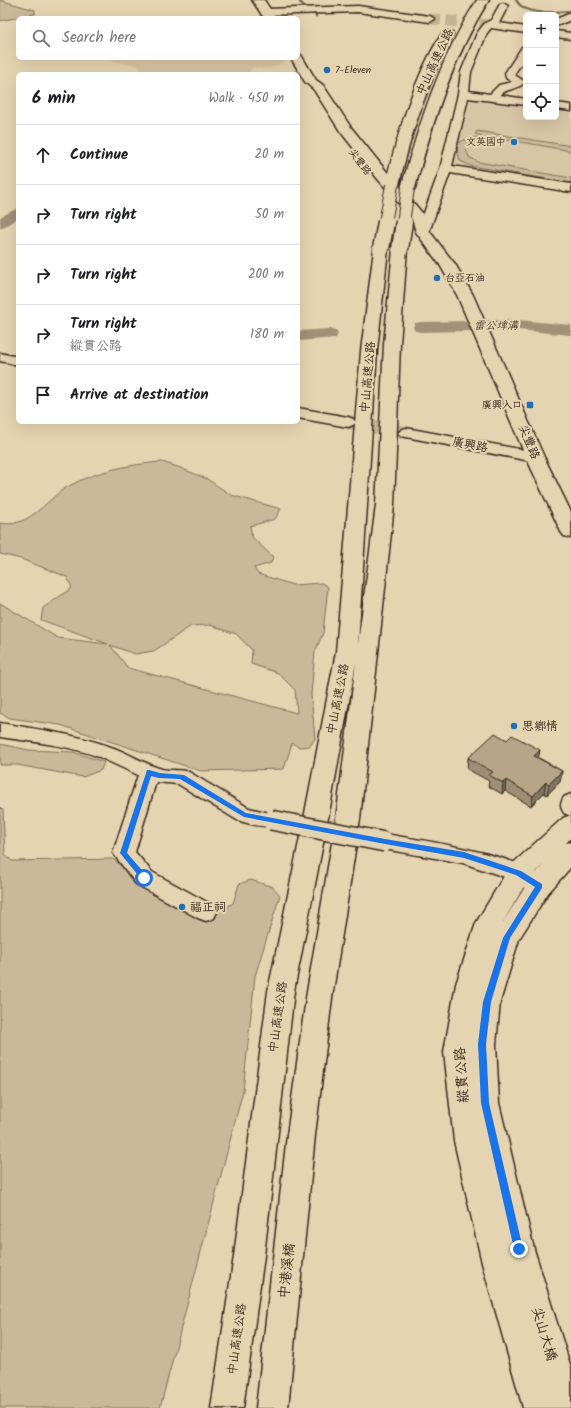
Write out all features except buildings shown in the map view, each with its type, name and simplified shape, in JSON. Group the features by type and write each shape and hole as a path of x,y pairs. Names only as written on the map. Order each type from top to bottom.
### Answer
{"main road":[{"path":"258,0 268,15"},
{"name":"中山高速公路","path":"227,1408 249,1256 281,991 347,652 369,351 390,249 433,105 455,50 474,13 483,0"},
{"name":"中山高速公路","path":"301,1135 319,998 348,819 384,504 392,344 390,249 392,185 409,120 439,49 454,21"},
{"name":"尖豐路","path":"297,60 311,82 311,89 357,160 410,223 423,232 447,264 466,295 535,457 571,532"},
{"path":"529,880 571,824"},
{"path":"529,880 571,851"},
{"name":"縱貫公路","path":"508,1256 485,1103 482,1044 487,1002 507,938 529,880"},
{"name":"中港溪橋","path":"272,1408 301,1135"},
{"name":"尖山大橋","path":"508,1256 539,1408"},
{"name":"尖山大橋","path":"508,1256 567,1408"}],"street":[{"path":"423,232 446,169 463,94 466,72 482,33 488,25 495,22 503,6"},
{"path":"268,15 358,9 430,18"},
{"path":"559,22 571,16"},
{"path":"488,25 523,30"},
{"path":"559,34 571,36"},
{"path":"493,98 502,86 520,82 510,76 510,73 523,54"},
{"path":"463,94 523,102"},
{"path":"559,106 571,108"},
{"path":"446,169 571,188"},
{"path":"0,357 16,361"},
{"path":"300,413 348,422"},
{"name":"廣興路","path":"406,432 535,457"},
{"path":"0,730 56,739 82,745 105,752 159,776 182,777 244,815 385,842 464,855 529,880"},
{"path":"149,772 124,853 144,878 206,912"},
{"path":"571,802 571,808"}],"shaded area":[{"path":"0,0 35,10 35,14 16,16 16,18 0,21"},
{"path":"109,60 288,60 269,69 253,67 249,72 142,72 139,66"},
{"name":"文英國中","path":"472,98 523,105 523,120 559,120 559,109 571,111 571,184 452,167 462,115"},
{"path":"477,131 571,146 571,151 509,140 486,139 478,140 466,149 469,157 478,162 571,178 571,183 471,166 460,161 457,144 464,140 482,136 475,134"},
{"path":"162,462 178,467 207,479 231,495 281,509 275,519 250,526 252,537 273,557 271,563 254,568 258,574 293,585 322,583 328,587 323,633 315,652 311,694 315,739 310,746 299,747 292,743 284,769 201,771 60,725 10,718 0,713 0,603 58,638 108,644 41,620 43,608 72,588 67,577 21,559 0,554 0,523 10,524 27,518 65,488 91,476 121,468","holes":["210,625 236,634 252,650 251,664 278,673 295,690 297,713 128,668 110,645 135,654 154,651 191,626"]},
{"path":"0,744 29,750 73,752 104,762 101,770 83,777 17,765 0,765"},
{"path":"0,807 3,810 5,854 12,861 113,859 156,894 200,912 224,909 233,903 239,884 251,880 273,887 280,895 255,976 243,1091 160,1408 0,1408"}],"waterway":[{"path":"299,0 302,5 315,13 316,16"},
{"path":"516,0 526,9 533,11 571,11"},
{"name":"雷公埤溝","path":"0,223 16,213"},
{"name":"雷公埤溝","path":"421,327 518,325 571,330"},
{"name":"雷公埤溝","path":"300,336 330,334"}],"tunnel":[{"path":"430,19 488,25"},
{"path":"348,422 406,433"}],"place":[{"name":"7-Eleven","path":"327,70"},
{"name":"文英國中","path":"514,142"},
{"name":"台亞石油","path":"437,278"},
{"name":"廣興入口","path":"530,405"},
{"name":"思鄉情","path":"514,726"},
{"name":"福正祠","path":"182,907"}],"route":[{"path":"144,878 124,853 149,772 159,776 182,777 244,815 385,842 464,855 519,873 539,886 507,938 487,1002 482,1044 485,1103 519,1249"}]}
